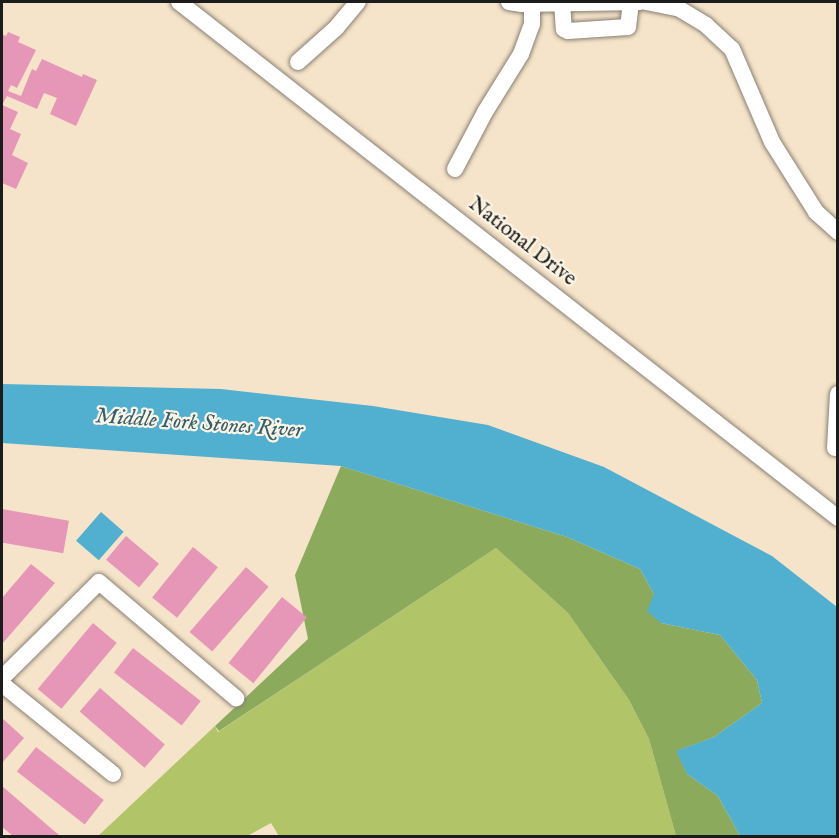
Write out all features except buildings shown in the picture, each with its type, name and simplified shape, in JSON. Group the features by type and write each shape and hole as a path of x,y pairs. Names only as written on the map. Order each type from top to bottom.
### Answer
{"street":[{"name":"National Drive","path":"179,2 837,518"},
{"path":"298,62 336,28 358,2"},
{"path":"509,2 532,4 640,2"},
{"path":"562,3 564,29 568,31 628,27 631,2"},
{"path":"646,2 678,8 706,25 732,49 772,141 816,212 837,232"},
{"path":"455,169 485,112 521,54 532,24 532,4"},
{"path":"835,448 837,394"},
{"path":"2,678 99,582 236,698"},
{"path":"2,684 113,774"}],"green space":[{"path":"341,466 567,537 640,569 654,594 661,623 720,635 757,680 762,703 714,737 677,751 687,774 718,796 740,836 676,836 649,739 629,700 568,613 496,548 219,731 215,726 308,639 295,575"},
{"path":"496,548 568,613 629,700 649,739 676,836 279,836 271,823 247,836 98,836 215,726 218,732"}],"water":[{"name":"Middle Fork Stones River","path":"2,384 221,389 373,406 488,425 604,467 772,556 837,607 837,836 740,836 718,796 687,774 676,751 714,737 762,703 757,680 720,635 661,623 647,611 654,594 640,569 567,537 341,466 2,443"},
{"path":"101,512 124,532 99,560 76,541"}]}
